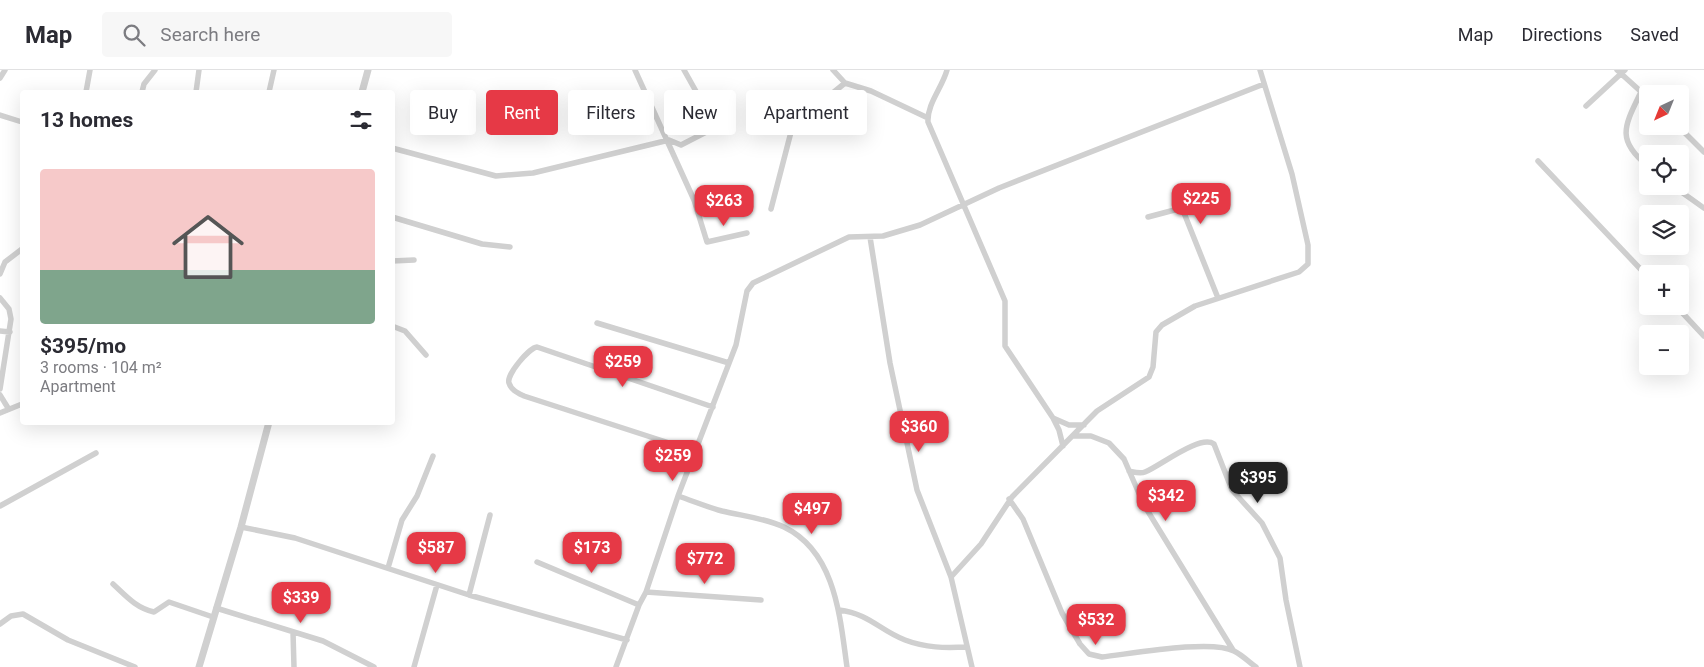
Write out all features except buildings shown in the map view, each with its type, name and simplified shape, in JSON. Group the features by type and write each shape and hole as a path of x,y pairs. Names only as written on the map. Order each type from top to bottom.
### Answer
{"street":[{"path":"0,78 5,70"},
{"path":"86,90 90,70"},
{"path":"142,90 144,84 155,70"},
{"path":"196,90 199,70"},
{"path":"269,90 274,70"},
{"path":"363,90 368,70"},
{"path":"635,70 694,200 707,242 746,233"},
{"path":"395,149 496,176 508,177 533,173 668,140 681,145 716,127 684,70"},
{"path":"834,70 845,83 871,90 928,118"},
{"path":"947,70 942,86 929,108 928,118 962,204 1005,301 1005,346 1059,430 1063,446"},
{"path":"950,577 981,544 1009,499 1113,399 1149,377 1153,367 1156,332 1162,325 1195,306 1300,272 1306,267 1309,259 1292,174 1260,70"},
{"path":"1586,106 1621,71 1639,90"},
{"path":"771,209 791,132 802,118 845,83"},
{"path":"616,667 639,605 646,592 678,496 697,452 729,363 739,334 747,291 753,283 849,237 870,237 900,232 920,225 962,204 1264,84"},
{"path":"1639,96 1629,116 1624,133 1632,151 1639,158"},
{"path":"0,116 20,121"},
{"path":"1687,135 1704,152"},
{"path":"1538,161 1639,268"},
{"path":"1686,195 1704,208"},
{"path":"1148,217 1182,208 1218,298"},
{"path":"395,218 482,244 510,247"},
{"path":"870,237 890,363 917,490 950,577 972,667"},
{"path":"0,274 5,262 20,251"},
{"path":"395,261 414,260"},
{"path":"0,298 9,309 11,319 0,389"},
{"path":"1684,315 1704,336"},
{"path":"598,323 729,363"},
{"path":"395,327 405,331 426,355"},
{"path":"0,331 10,332"},
{"path":"697,452 524,396 514,391 509,384 509,378 530,349 537,347 713,407"},
{"path":"0,396 8,408"},
{"path":"0,413 8,408 20,405"},
{"path":"1052,418 1069,425 1084,426"},
{"path":"199,667 241,526 268,425"},
{"path":"1074,436 1091,436 1109,443 1124,459 1144,505 1233,650 1256,667"},
{"path":"1129,471 1146,472 1190,447 1207,442 1214,444 1232,490 1262,523 1280,558 1286,600 1300,667"},
{"path":"0,506 96,454"},
{"path":"388,568 402,520 416,496 433,456"},
{"path":"678,496 721,511 754,517 785,528 804,542 817,556 835,592 847,667"},
{"path":"1009,499 1023,519 1062,613 1080,644 1089,654 1102,657 1210,647 1233,650"},
{"path":"469,594 490,515"},
{"path":"241,526 295,538 437,585 627,640"},
{"path":"538,562 639,605"},
{"path":"113,584 138,607 147,610 154,612 169,602 214,617"},
{"path":"414,667 437,585"},
{"path":"646,592 761,600"},
{"path":"216,608 339,647 374,667"},
{"path":"839,610 866,617 904,639 920,645 940,648 966,647"},
{"path":"0,624 11,616 23,614 68,640 135,667"},
{"path":"293,632 294,667"}]}
